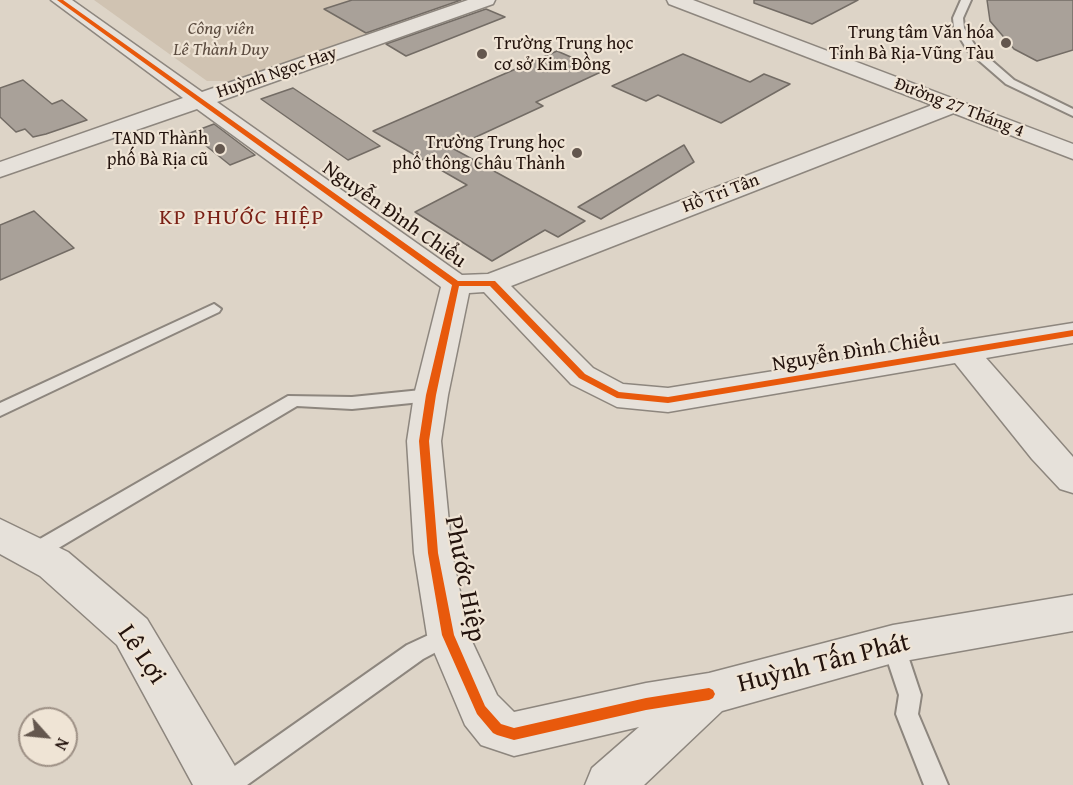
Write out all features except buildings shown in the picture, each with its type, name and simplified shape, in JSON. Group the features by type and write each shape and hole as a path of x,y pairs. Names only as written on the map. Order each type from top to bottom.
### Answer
{"street":[{"name":"Nguyễn Đình Chiểu","path":"60,0 474,284 582,375 617,394 668,400 964,353 1073,333"},
{"name":"Huỳnh Ngọc Hay","path":"4,164 202,99 486,0"},
{"name":"Đường 27 Tháng 4","path":"676,0 1073,152"},
{"name":"Hồ Tri Tân","path":"474,284 951,106"},
{"name":"Phước Hiệp","path":"474,284 431,395 424,441 433,553 448,635 481,710 497,729 514,734 646,704 709,694"},
{"path":"964,353 1044,450 1073,479"},
{"name":"Lê Lợi","path":"17,544 54,564 132,632 219,785"},
{"name":"Huỳnh Tấn Phát","path":"609,785 709,694 893,644 1073,613"}],"lane":[{"path":"966,0 958,18 959,28 972,50 1010,82 1073,113"},
{"path":"0,410 214,309"},
{"path":"17,544 294,400 351,403 431,395"},
{"path":"227,785 415,652 448,635"},
{"path":"893,644 910,695 908,714 936,785"}],"green space":[{"name":"Công viên Lê Thành Duy","path":"94,0 452,0 457,3 232,81 207,81"}],"cycle path":[{"path":"60,0 456,284 492,283 582,376 617,395 668,400 1073,333"},
{"path":"456,284 431,395 424,441 433,553 448,635 481,710 497,729 514,734 646,704 709,694"}],"place":[{"name":"Trung tâm Văn hóa Tỉnh Bà Rịa-Vũng Tàu","path":"1006,43"},
{"name":"Trường Trung học cơ sở Kim Đồng","path":"482,54"},
{"name":"TAND Thành phố Bà Rịa cũ","path":"220,149"},
{"name":"Trường Trung học phổ thông Châu Thành","path":"577,153"}],"district":[{"name":"KP PHƯỚC HIỆP","path":"242,218"}]}
